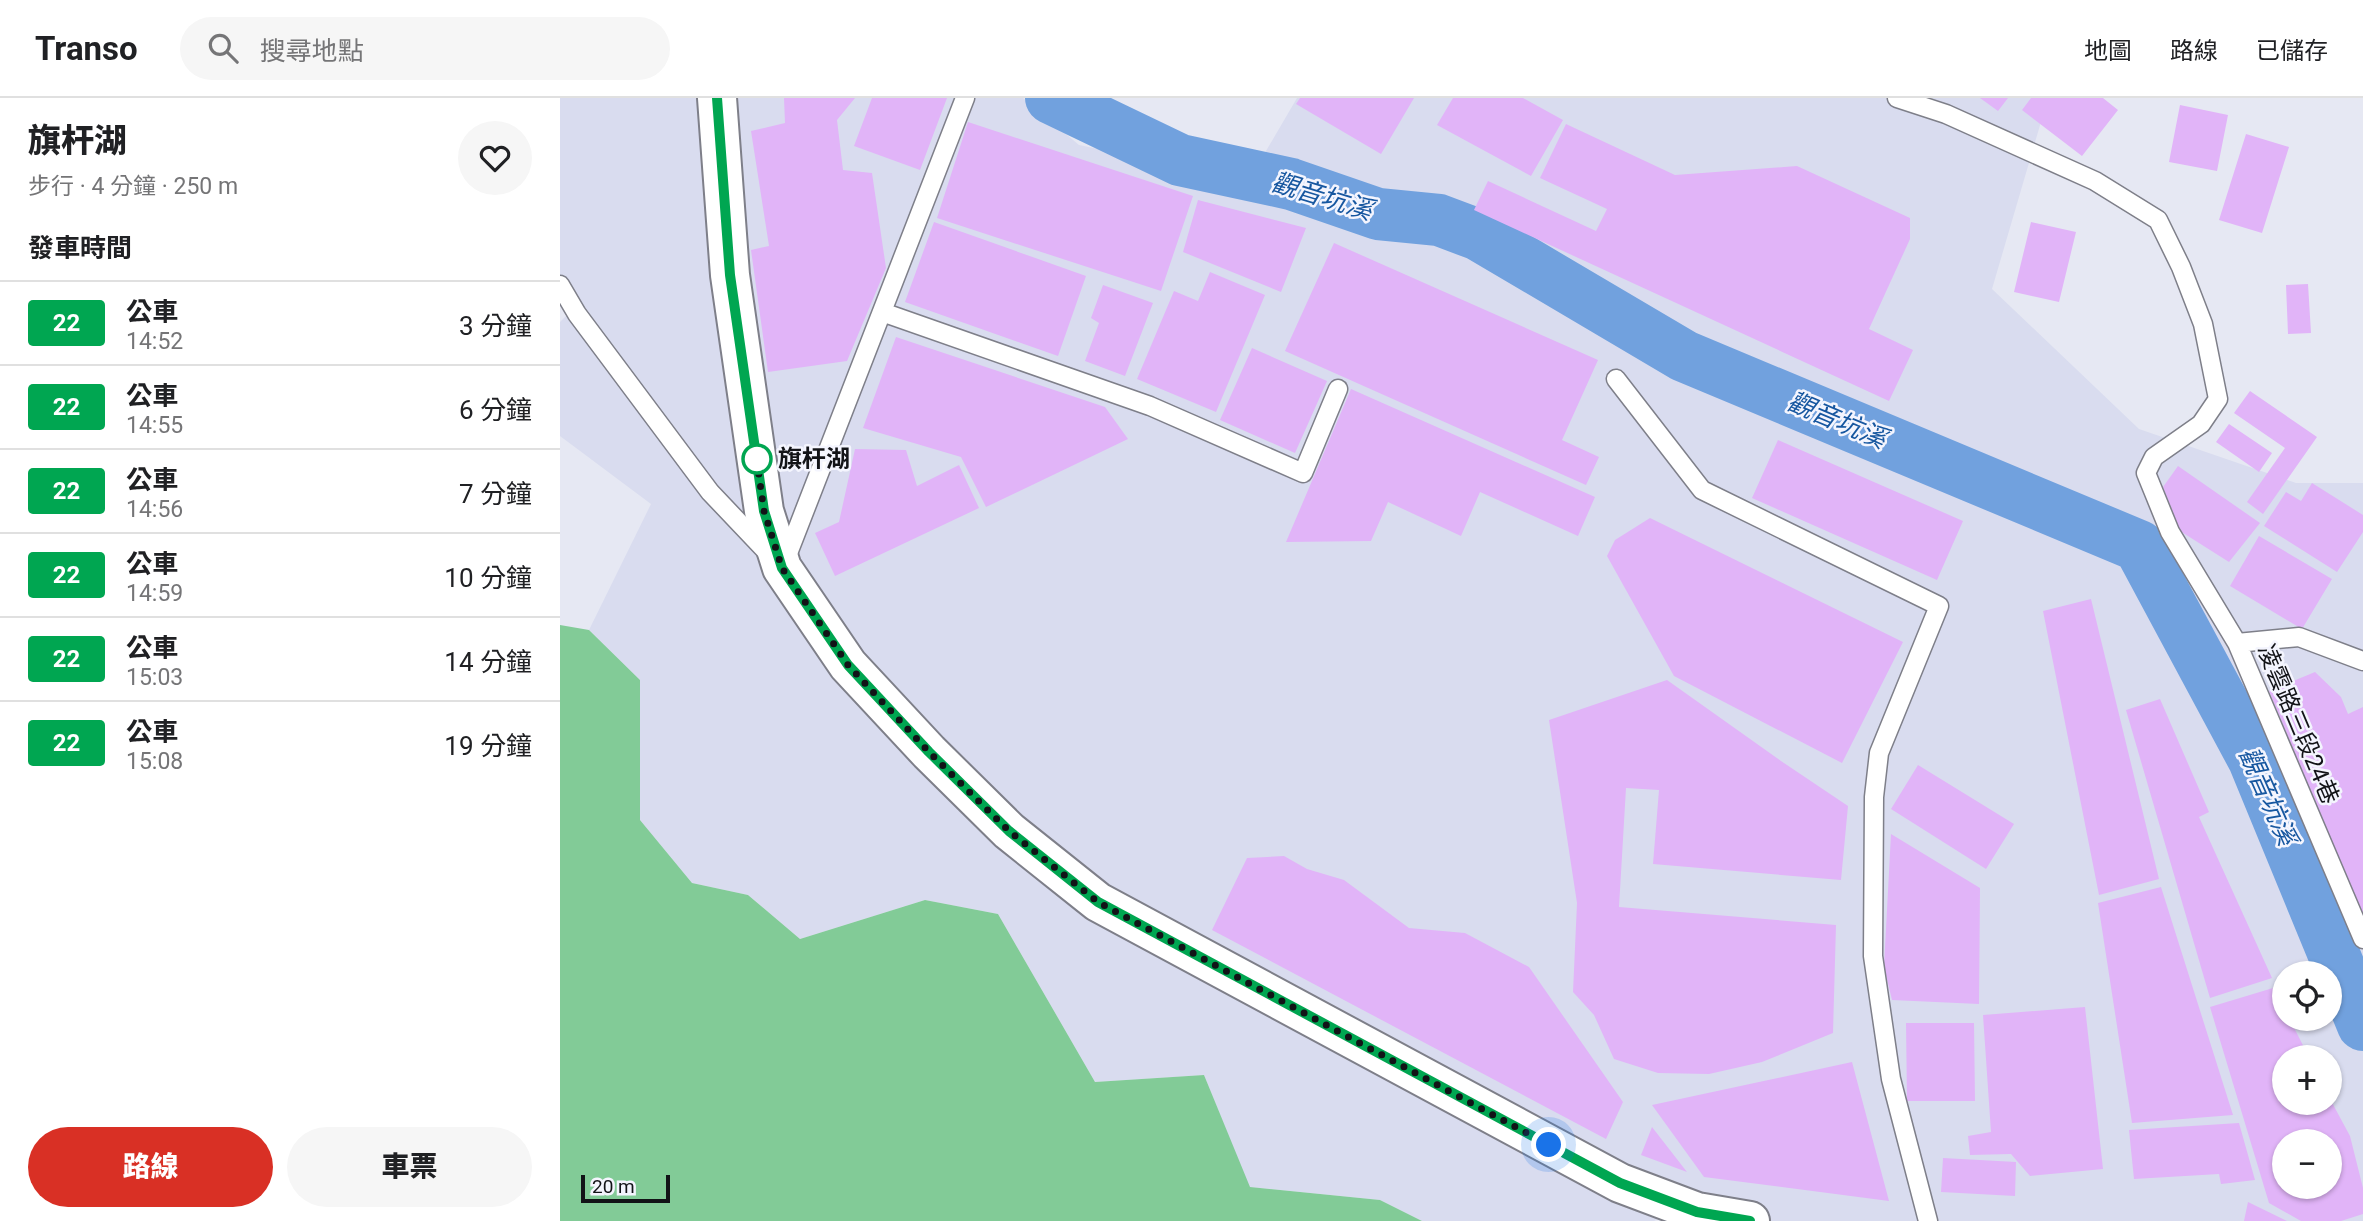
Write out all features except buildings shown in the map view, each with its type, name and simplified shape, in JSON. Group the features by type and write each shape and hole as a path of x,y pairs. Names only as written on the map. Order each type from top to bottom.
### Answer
{"street":[{"path":"717,98 730,275 764,511 782,568 848,665 929,752 1009,831 1098,902 1620,1183 1697,1212 1750,1221"}],"lane":[{"path":"560,285 577,314 710,492 782,568 965,98"},
{"name":"凌雲路三段24巷","path":"1897,98 1946,114 2095,181 2158,219 2181,267 2203,324 2218,399 2201,424 2154,457 2146,473 2170,532 2237,643 2363,939"},
{"path":"882,312 1150,406 1303,473 1338,388"},
{"path":"1616,379 1702,491 1939,606 1880,753 1874,797 1873,956 1891,1079 1928,1221"},
{"name":"凌雲路三段24巷","path":"2237,643 2299,637 2363,661"}],"shaded area":[{"path":"560,98 1023,98 1079,145 1249,180 1297,98 2048,98 1992,289 2139,429 2296,483 2363,483 2363,1221 1770,1221 1685,1205 1654,1221 1422,1221 1380,1200 1249,1187 1204,1075 1095,1082 998,914 925,900 800,939 748,895 692,883 640,820 640,680 589,630 651,504 560,436 560,322 571,311 560,299"}],"green space":[{"path":"560,625 589,630 640,680 640,820 692,883 748,895 800,939 925,900 998,914 1095,1082 1204,1075 1250,1187 1380,1200 1422,1221 560,1221"}],"waterway":[{"name":"觀音坑溪","path":"1051,98 1180,160 1291,184 1378,214 1439,220 1479,235 1684,356 2139,546 2254,760 2363,1025"}],"bus line":[{"name":"22","path":"717,98 720,168 730,275 764,511 782,568 848,665 929,752 1009,831 1098,902 1620,1183 1697,1212 1750,1221"}],"place":[{"name":"旗杆湖","path":"757,459"}],"route":[{"path":"757,459 756,454 764,511 782,568 848,665 929,752 1009,831 1098,902 1549,1145"}]}
